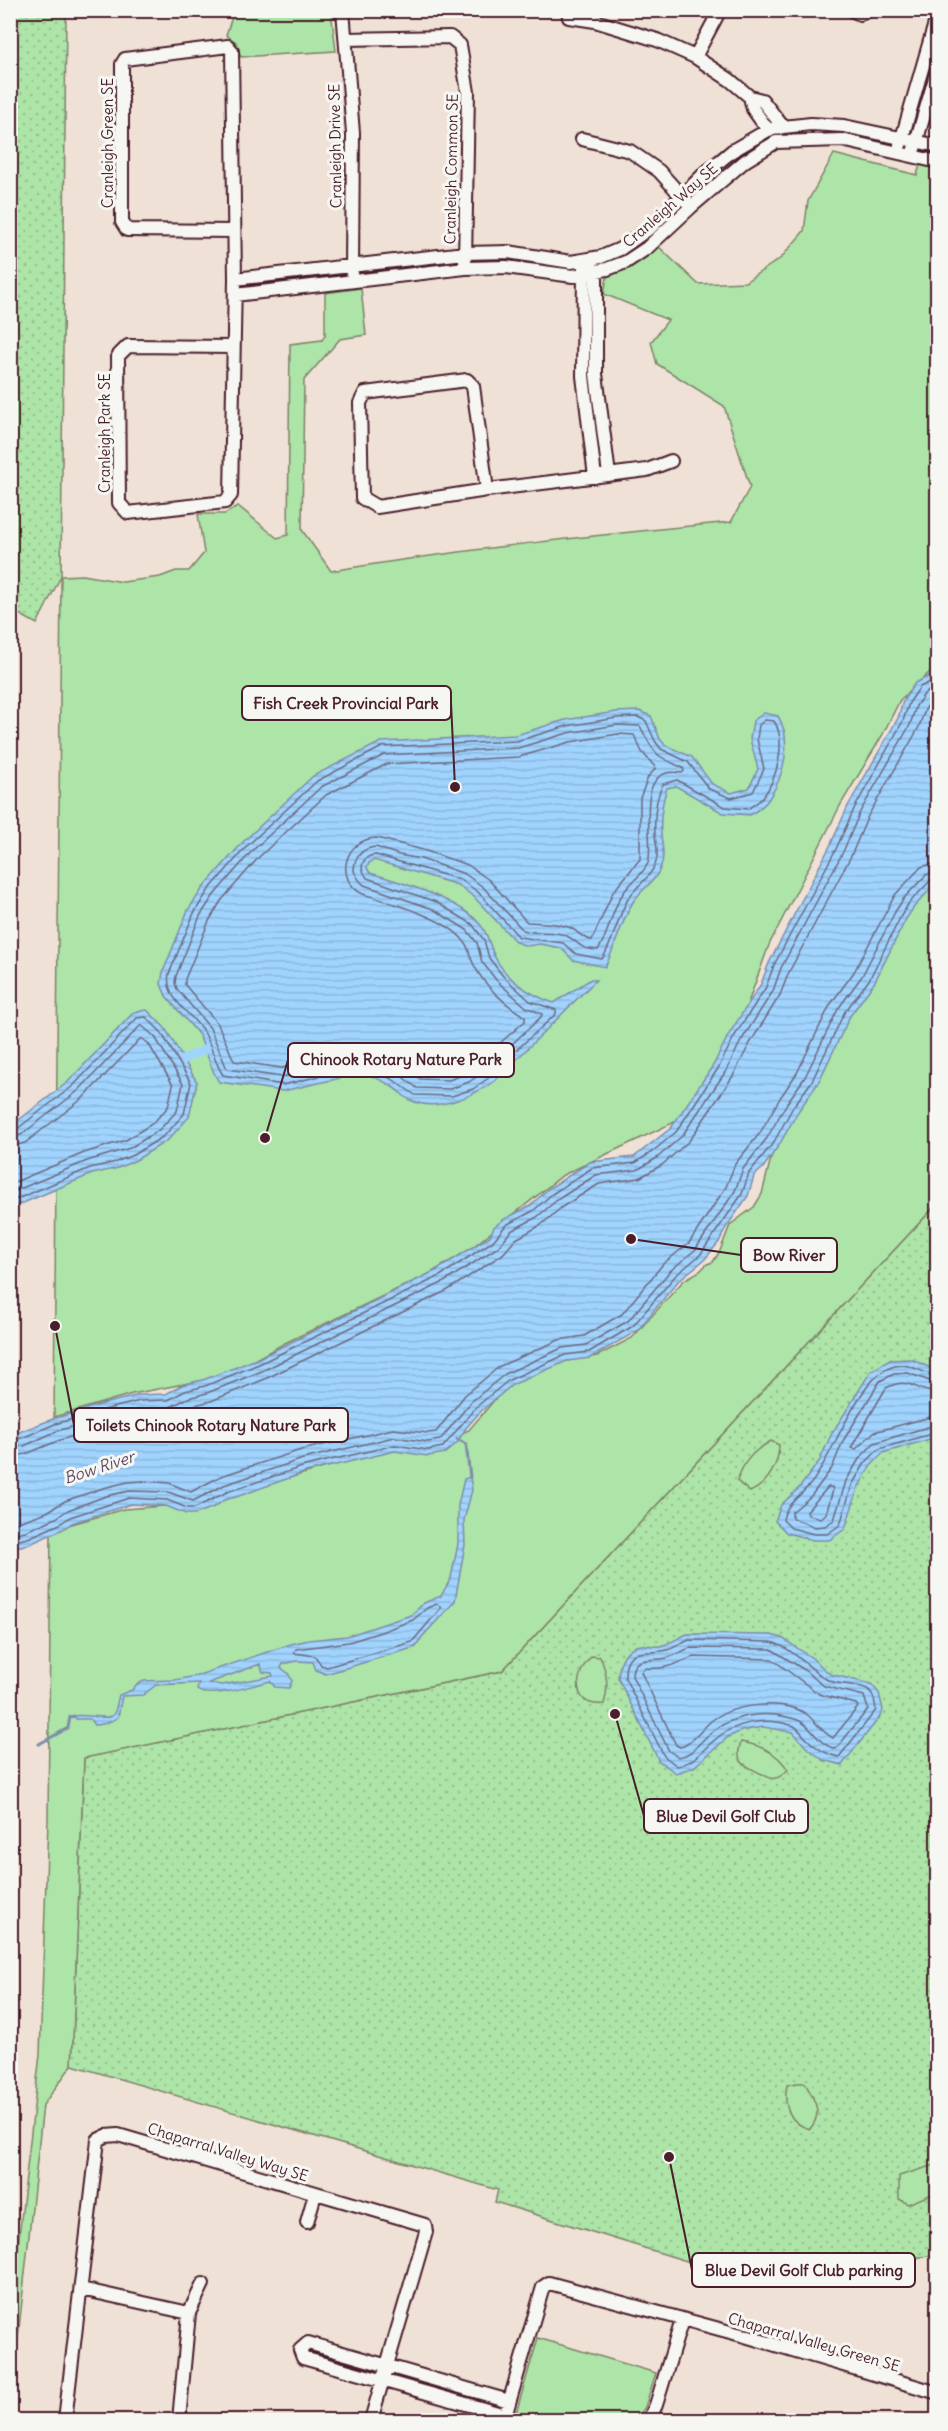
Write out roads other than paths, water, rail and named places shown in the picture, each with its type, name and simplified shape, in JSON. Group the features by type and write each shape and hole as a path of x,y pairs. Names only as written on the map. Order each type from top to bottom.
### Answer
{"street":[{"name":"Cranleigh Drive SE","path":"343,10 353,133 352,282"},
{"path":"568,10 569,17 595,21 657,40 695,57 730,80 750,97 762,100 783,127"},
{"path":"695,57 720,10"},
{"path":"851,10 860,14 869,10"},
{"path":"898,153 938,13"},
{"name":"Cranleigh Common SE","path":"346,39 450,37 460,45 468,92 465,268"},
{"name":"Cranleigh Green SE","path":"234,231 127,230 122,222 122,64 125,59 228,46 232,51 235,279"},
{"path":"912,156 938,68"},
{"path":"750,97 753,110 768,130"},
{"name":"Cranleigh Way SE","path":"235,295 465,268 506,267 573,276 626,262 647,248 686,202 703,175 732,151 768,130 783,127 837,125 938,146"},
{"path":"582,139 630,151 659,171 686,202"},
{"name":"Cranleigh Way SE","path":"235,279 465,253 508,252 571,262 585,260 620,249 745,160 776,142 842,140 938,162"},
{"path":"585,260 596,271 589,375"},
{"path":"585,260 583,273 589,375 602,476"},
{"name":"Cranleigh Park SE","path":"233,347 128,346 118,356 119,502 128,513 225,502 231,495 235,279"},
{"path":"487,490 473,386 467,380 365,393 360,403 362,498 377,507 487,490 647,470 671,461"},
{"name":"Chaparral Valley Way SE","path":"65,2421 98,2140 118,2134 315,2194 425,2224 426,2232 371,2421"},
{"path":"307,2222 315,2194"},
{"name":"Chaparral Valley Green SE","path":"509,2401 543,2287 549,2283 745,2336 938,2393"},
{"path":"179,2421 189,2313 203,2284"},
{"path":"81,2289 189,2313"},
{"path":"648,2421 656,2405 682,2320"},
{"path":"308,2343 386,2364 509,2401 504,2418 303,2358 300,2350 308,2343"},
{"path":"656,2405 656,2421"}],"water":[{"path":"937,672 937,882 906,919 874,983 850,1016 818,1083 779,1145 763,1168 754,1176 748,1196 725,1229 719,1242 704,1260 679,1280 637,1331 590,1358 567,1361 512,1385 480,1412 457,1443 445,1453 428,1456 395,1451 306,1472 224,1500 196,1514 186,1514 166,1506 131,1504 72,1523 30,1544 11,1548 11,1435 103,1404 139,1395 166,1394 182,1385 203,1380 257,1359 437,1270 490,1236 494,1227 503,1220 530,1206 548,1189 590,1162 634,1157 671,1128 714,1064 729,1034 761,984 769,963 830,846 848,806 898,718 903,701 915,683"},
{"path":"639,711 651,716 660,739 665,745 692,757 712,784 731,793 749,788 758,769 750,739 753,721 764,713 778,716 783,726 785,759 774,791 762,806 750,815 723,813 676,786 667,788 661,816 663,854 659,872 633,902 605,967 573,960 561,948 540,944 527,946 516,942 474,897 458,885 374,860 367,868 370,873 427,892 469,914 484,930 494,955 504,971 519,985 536,995 554,1003 591,979 596,980 495,1081 466,1097 432,1105 410,1100 384,1082 361,1072 283,1091 219,1082 199,1035 166,996 161,984 163,972 188,910 203,888 243,842 313,776 381,742 516,735 565,720"},
{"path":"147,1010 165,1028 197,1082 189,1117 168,1140 136,1160 118,1168 92,1174 11,1208 11,1126 68,1082 134,1012"},
{"path":"911,1359 937,1371 937,1437 883,1453 870,1467 858,1488 845,1529 829,1540 813,1540 787,1533 775,1521 781,1505 800,1487 820,1460 831,1435 871,1371 890,1360"},
{"path":"470,1477 472,1490 464,1520 465,1545 455,1601 422,1637 416,1647 326,1674 316,1670 313,1662 297,1661 283,1664 281,1668 288,1673 292,1681 289,1688 275,1687 270,1681 222,1693 203,1693 197,1690 199,1683 156,1685 143,1695 122,1696 118,1717 107,1723 94,1725 90,1719 76,1719 74,1716 110,1717 115,1711 119,1695 132,1690 144,1681 175,1680 196,1676 291,1644 347,1636 411,1615 424,1603 441,1596 451,1578 458,1544 458,1505 464,1479","holes":["260,1664 263,1672 272,1673 273,1676 222,1685 209,1683"]},
{"path":"687,1634 771,1635 782,1638 812,1658 830,1674 871,1684 879,1693 883,1710 842,1765 823,1760 805,1746 793,1732 763,1727 741,1731 728,1737 694,1767 676,1773 659,1761 618,1678 621,1662 630,1649 641,1645 664,1645"}],"waterway":[{"path":"184,1059 206,1049"},
{"path":"457,1439 466,1444 470,1477"},
{"path":"39,1744 68,1728 70,1717 74,1716"}],"place":[{"name":"Fish Creek Provincial Park","path":"455,787"},
{"name":"Chinook Rotary Nature Park","path":"265,1138"},
{"name":"Bow River","path":"631,1239"},
{"name":"Toilets Chinook Rotary Nature Park","path":"55,1326"},
{"name":"Blue Devil Golf Club","path":"615,1714"},
{"name":"Blue Devil Golf Club parking","path":"669,2157"}]}
